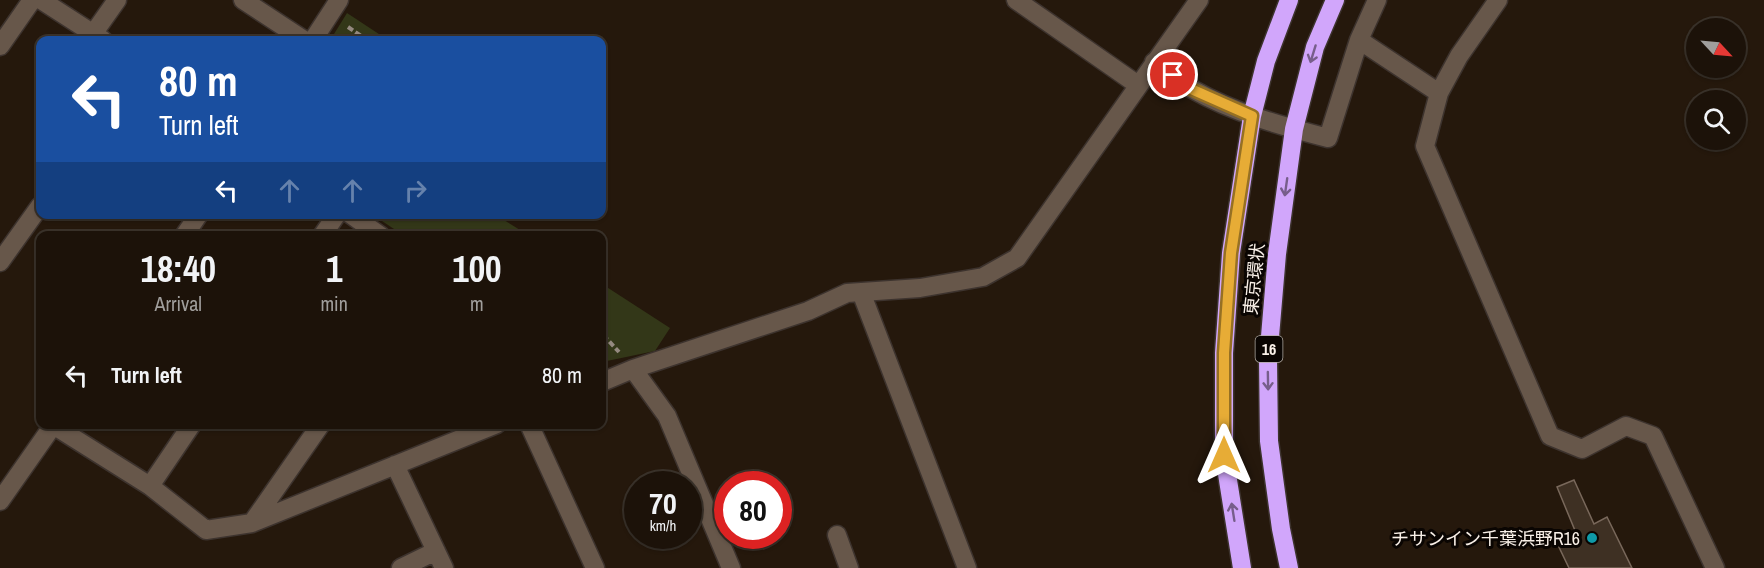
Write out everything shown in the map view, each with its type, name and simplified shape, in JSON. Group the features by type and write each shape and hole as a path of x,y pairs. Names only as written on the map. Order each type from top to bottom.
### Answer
{"highway":[{"name":"東京環状","path":"1242,568 1224,455 1224,353 1231,253 1252,116 1266,62 1289,0"},
{"name":"東京環状","path":"1289,568 1281,529 1269,441 1268,360 1277,254 1294,129 1315,47 1335,0"}],"street":[{"path":"0,46 32,0"},
{"path":"41,0 96,36"},
{"path":"99,36 117,0"},
{"path":"243,0 298,36"},
{"path":"316,36 339,0"},
{"path":"1016,0 1138,85"},
{"path":"606,380 633,369 808,311 847,293 920,288 983,277 1017,258 1199,0"},
{"path":"1154,62 1191,89 1252,116 1328,138 1359,40 1377,0"},
{"path":"1498,0 1459,56 1439,93 1425,146 1550,436 1582,449 1626,426 1653,436 1715,568"},
{"path":"1359,40 1439,93"},
{"path":"0,262 36,212"},
{"path":"357,219 374,231"},
{"path":"861,292 966,568"},
{"path":"633,369 667,416 731,568"},
{"path":"0,501 50,429"},
{"path":"59,429 150,486 206,530 252,523 485,429"},
{"path":"150,486 189,429"},
{"path":"252,523 318,429"},
{"path":"531,429 595,568"},
{"path":"396,465 440,560 401,568"},
{"path":"837,535 849,568"}],"green space":[{"path":"347,13 382,36 337,36 334,34"},
{"path":"379,219 502,219 522,231 397,231"},
{"path":"606,287 670,328 655,351 606,361"}],"building":[{"name":"チサンイン千葉浜野R16","path":"1574,480 1594,524 1607,517 1632,568 1569,568 1557,543 1576,533 1557,487"}],"place":[{"name":"チサンイン千葉浜野R16","path":"1592,538"}],"route":[{"path":"1173,75 1191,89 1252,116 1231,253 1224,353 1224,455"}]}
